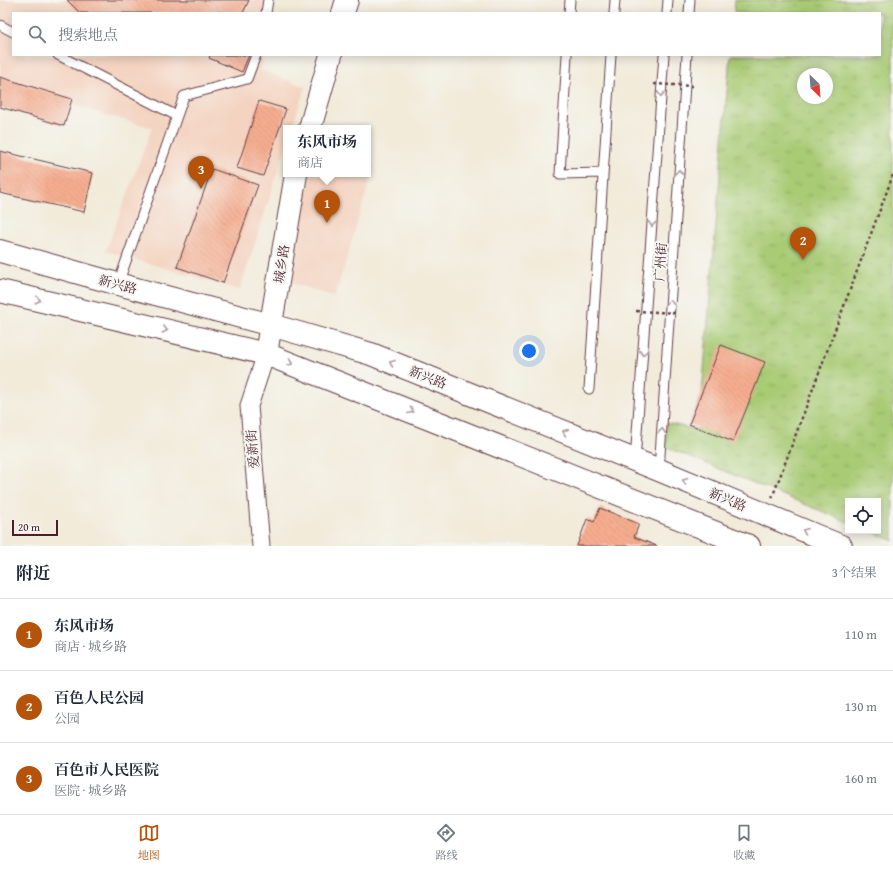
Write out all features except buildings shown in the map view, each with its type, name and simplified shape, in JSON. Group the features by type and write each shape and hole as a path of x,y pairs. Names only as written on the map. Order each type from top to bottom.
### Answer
{"main road":[{"path":"343,12 347,0"},
{"path":"311,125 331,56"},
{"name":"城乡路","path":"266,354 296,177"},
{"name":"新兴路","path":"0,251 371,354 659,470 841,546"},
{"path":"0,291 266,354 749,546"}],"street":[{"name":"爱新街","path":"261,546 249,406 266,354"}],"lane":[{"path":"266,12 268,0"},
{"path":"569,12 570,0"},
{"path":"614,12 615,0"},
{"path":"667,12 668,0"},
{"path":"690,0 690,12"},
{"path":"0,25 12,31"},
{"path":"60,56 177,116"},
{"path":"118,284 184,96 247,79 256,56"},
{"path":"567,56 560,174 603,173"},
{"path":"589,389 611,56"},
{"name":"广州街","path":"636,461 664,56"},
{"name":"广州街","path":"659,470 687,56"}],"path":[{"path":"654,84 692,86"},
{"path":"766,515 893,175"},
{"path":"636,311 678,313"}],"shaded area":[{"path":"0,0 275,0 272,12 12,12 12,56 264,56 261,70 305,87 293,125 283,125 283,155 240,290 106,251 152,128 0,84"},
{"path":"371,165 374,166 371,176"},
{"path":"310,177 371,177 335,297 283,280"}],"green space":[{"path":"735,0 893,0 893,541 877,534 881,534 881,498 845,498 845,521 666,447 666,423 699,430 730,56 881,56 881,12 734,12"}],"place":[{"name":"百色市人民医院","path":"201,189"},
{"name":"东风市场","path":"327,223"},
{"name":"百色人民公园","path":"803,260"}]}
